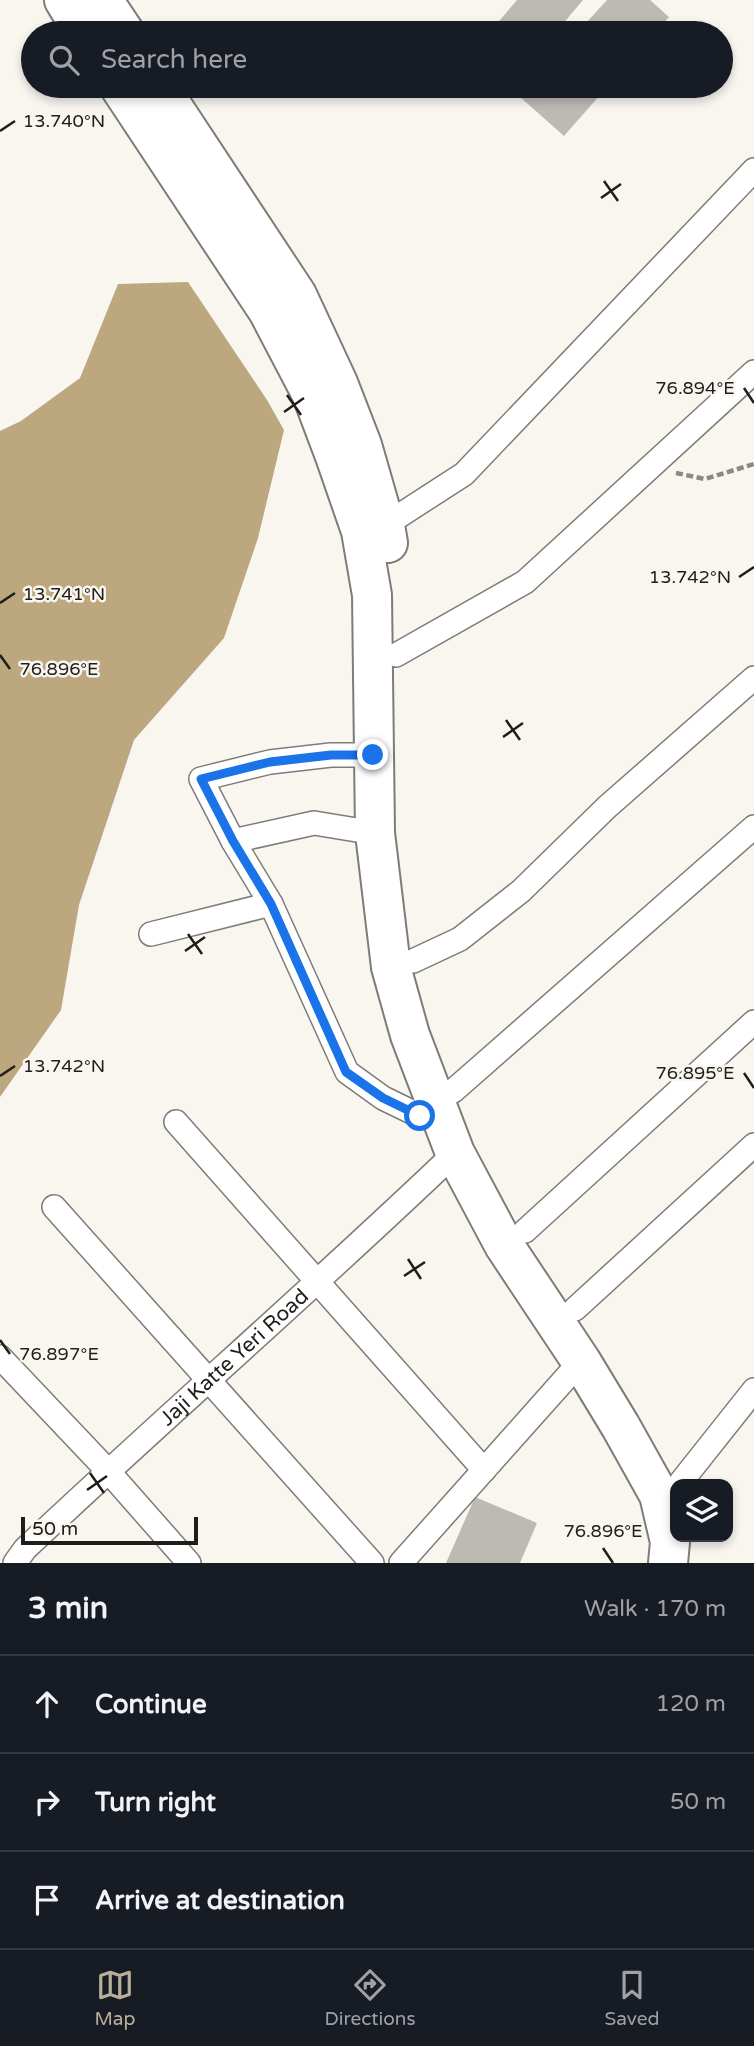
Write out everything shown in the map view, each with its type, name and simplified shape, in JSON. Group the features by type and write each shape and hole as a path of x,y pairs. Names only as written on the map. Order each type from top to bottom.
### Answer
{"highway":[{"path":"64,0 77,21"},
{"path":"103,0 117,21"},
{"path":"127,98 268,311 312,395 361,531 372,595 375,833 391,967 410,1035 445,1099 525,1231 642,1412 679,1479"},
{"path":"167,98 297,295 338,383 362,445 386,525 393,592 396,655 391,831 413,961 431,1028 455,1153 505,1245 581,1361 659,1495 670,1542 668,1563"},
{"path":"694,1542 694,1563"}],"street":[{"path":"386,525 464,474 754,170"},
{"path":"396,655 525,582 754,372"},
{"path":"413,961 460,939 521,891 607,807 754,678"},
{"path":"373,755 331,755 270,762 201,779 233,841 271,904 346,1072 383,1098 420,1116 445,1099 754,827"},
{"path":"233,841 314,823 375,833"},
{"path":"151,934 271,904"},
{"path":"525,1231 754,1022"},
{"path":"176,1122 484,1470"},
{"path":"575,1309 754,1145"},
{"name":"Jaji Katte Yeri Road","path":"15,1563 25,1549 108,1471 455,1153"},
{"path":"54,1207 372,1563"},
{"path":"0,1357 108,1471 189,1563"},
{"path":"401,1563 581,1361"},
{"path":"684,1479 754,1390"}],"path":[{"path":"648,468 705,479 754,464"}],"shaded area":[{"path":"188,282 284,430 258,538 224,638 134,740 79,905 61,1010 0,1097 0,431 21,421 80,378 118,284"}],"building":[{"path":"517,0 583,0 565,21 499,21"},
{"path":"607,0 650,0 669,17 666,21 588,21"},
{"path":"521,98 597,98 564,136"},
{"path":"475,1497 537,1523 520,1563 446,1563"}],"route":[{"path":"373,755 331,755 270,762 201,779 233,841 271,904 346,1072 383,1098 420,1116"}]}
